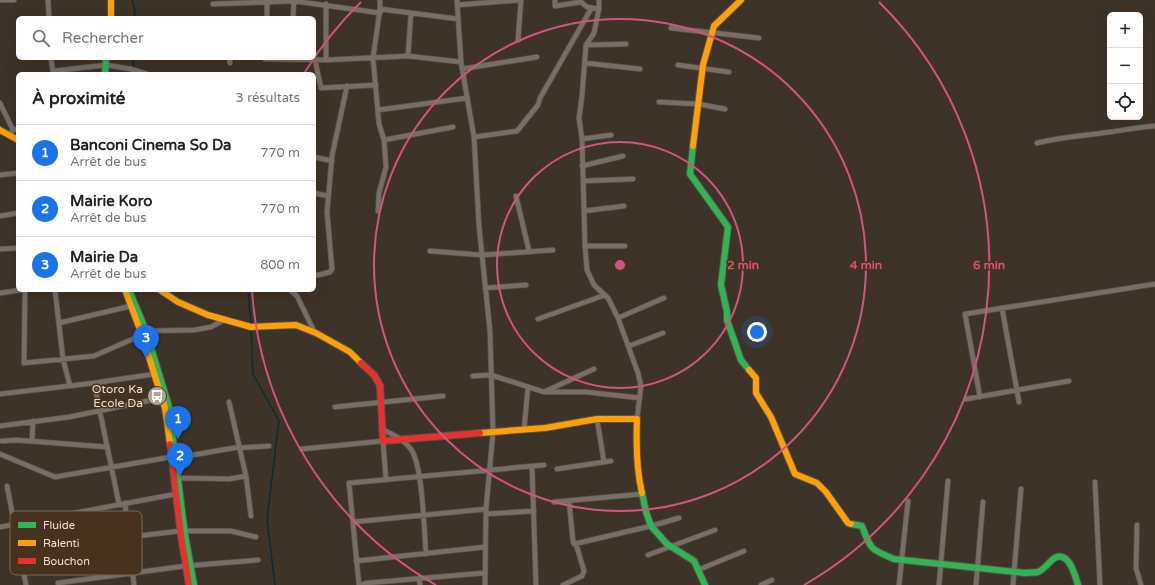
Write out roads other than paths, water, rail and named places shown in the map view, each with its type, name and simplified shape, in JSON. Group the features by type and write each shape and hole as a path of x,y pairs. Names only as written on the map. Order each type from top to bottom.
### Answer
{"street":[{"path":"0,0 14,0"},
{"path":"48,0 49,16"},
{"path":"108,0 109,16"},
{"path":"109,16 111,0"},
{"path":"214,4 248,1 294,0 326,4 334,3 380,11 458,19"},
{"path":"294,0 294,16"},
{"path":"378,212 379,193 386,167 384,140 379,124 373,58 380,11 380,0"},
{"path":"485,585 486,512 493,432 490,331 479,226 474,137 461,62 457,3 521,0 518,40"},
{"path":"555,0 554,6 581,2 591,9 600,9"},
{"path":"599,0 600,9 594,33 586,45 579,118 582,139 587,270 594,285 608,298 618,318 638,373 641,386 636,439 638,476 646,512 651,526 667,544 694,562 705,585"},
{"path":"741,0 714,26 702,68 690,174 728,226 722,285 727,320 741,360 756,378 756,392 771,417 795,474 817,483 826,492 848,523 862,526 869,545 875,551 894,559 1025,573 1038,572 1057,557 1061,556 1065,557 1069,562 1078,585"},
{"path":"267,1 267,16"},
{"path":"326,4 326,60"},
{"path":"474,137 517,131 538,105 540,98 591,9"},
{"path":"408,56 411,13"},
{"path":"671,28 759,38"},
{"path":"586,45 626,44"},
{"path":"376,85 321,88 315,60 408,56 461,62"},
{"path":"462,69 537,58"},
{"path":"51,60 53,72 107,61 142,72"},
{"path":"106,72 107,61"},
{"path":"585,63 640,69"},
{"path":"678,65 730,72"},
{"path":"316,276 330,272 332,269 327,218 328,196 332,160 347,86"},
{"path":"378,110 467,98"},
{"path":"659,102 698,104 725,109"},
{"path":"0,103 14,131"},
{"path":"1036,143 1137,127 1155,126"},
{"path":"384,140 453,128"},
{"path":"0,130 14,131"},
{"path":"582,139 611,135"},
{"path":"582,166 623,156"},
{"path":"316,157 332,160"},
{"path":"0,175 16,173"},
{"path":"583,181 633,179"},
{"path":"316,193 328,196"},
{"path":"516,196 529,252"},
{"path":"584,211 624,206"},
{"path":"0,216 16,213"},
{"path":"585,246 625,246"},
{"path":"0,249 16,248"},
{"path":"430,251 482,255 553,250"},
{"path":"980,397 965,314 1155,284"},
{"path":"485,288 526,285"},
{"path":"0,293 16,291"},
{"path":"26,292 24,362 94,356 144,333 194,330 211,327 224,320"},
{"path":"55,292 63,359 70,386"},
{"path":"126,292 144,333 162,398 178,478 182,531"},
{"path":"130,292 169,406 176,494 189,585"},
{"path":"163,292 178,302 208,316 251,327 296,325 316,333 350,352 374,375 380,385 386,480"},
{"path":"293,292 297,296 316,333"},
{"path":"538,319 605,295"},
{"path":"618,318 664,298"},
{"path":"59,323 131,306"},
{"path":"1002,308 1019,402"},
{"path":"629,346 663,333"},
{"path":"544,392 594,369"},
{"path":"0,394 155,374"},
{"path":"472,376 491,375 544,392 586,392 640,398"},
{"path":"966,399 1069,381"},
{"path":"94,383 119,504"},
{"path":"524,430 528,387"},
{"path":"335,407 443,396"},
{"path":"0,426 69,417 162,398"},
{"path":"229,402 246,476 251,516"},
{"path":"302,449 545,428 596,419 637,419"},
{"path":"596,419 604,462"},
{"path":"32,441 33,421"},
{"path":"382,429 401,440 415,454 420,477 426,554"},
{"path":"2,441 32,441 108,448"},
{"path":"0,454 55,477 239,448 269,446"},
{"path":"557,469 612,461"},
{"path":"484,573 366,583 360,585 356,561 349,483 544,465"},
{"path":"532,466 536,585"},
{"path":"178,478 229,479 246,476"},
{"path":"939,585 948,480"},
{"path":"1095,482 1100,585"},
{"path":"8,486 12,511"},
{"path":"1013,585 1021,489"},
{"path":"82,511 176,494"},
{"path":"554,502 642,494"},
{"path":"563,585 584,574 576,544 573,543 569,501"},
{"path":"899,585 908,501"},
{"path":"976,585 982,502"},
{"path":"125,503 126,511"},
{"path":"353,522 423,515 534,511"},
{"path":"576,544 679,518"},
{"path":"0,527 10,525"},
{"path":"1137,525 1136,568 1141,585"},
{"path":"648,555 715,530"},
{"path":"142,536 182,531 231,531 256,536"},
{"path":"356,561 485,548"},
{"path":"698,570 744,551"},
{"path":"142,571 258,560"},
{"path":"187,566 194,585"},
{"path":"24,575 26,585"},
{"path":"58,584 114,575"},
{"path":"132,575 134,585"},
{"path":"419,578 420,585"},
{"path":"761,585 772,580"}],"waterway":[{"path":"132,0 135,10 134,16"},
{"path":"133,60 134,68"},
{"path":"248,292 251,324"},
{"path":"251,330 253,374 279,421 267,519 275,585"}],"place":[{"name":"Mairie Da","path":"146,358"},
{"name":"Otoro Ka Ecole Da","path":"157,396"},
{"name":"Banconi Cinema So Da","path":"178,439"},
{"name":"Mairie Koro","path":"180,476"}]}
